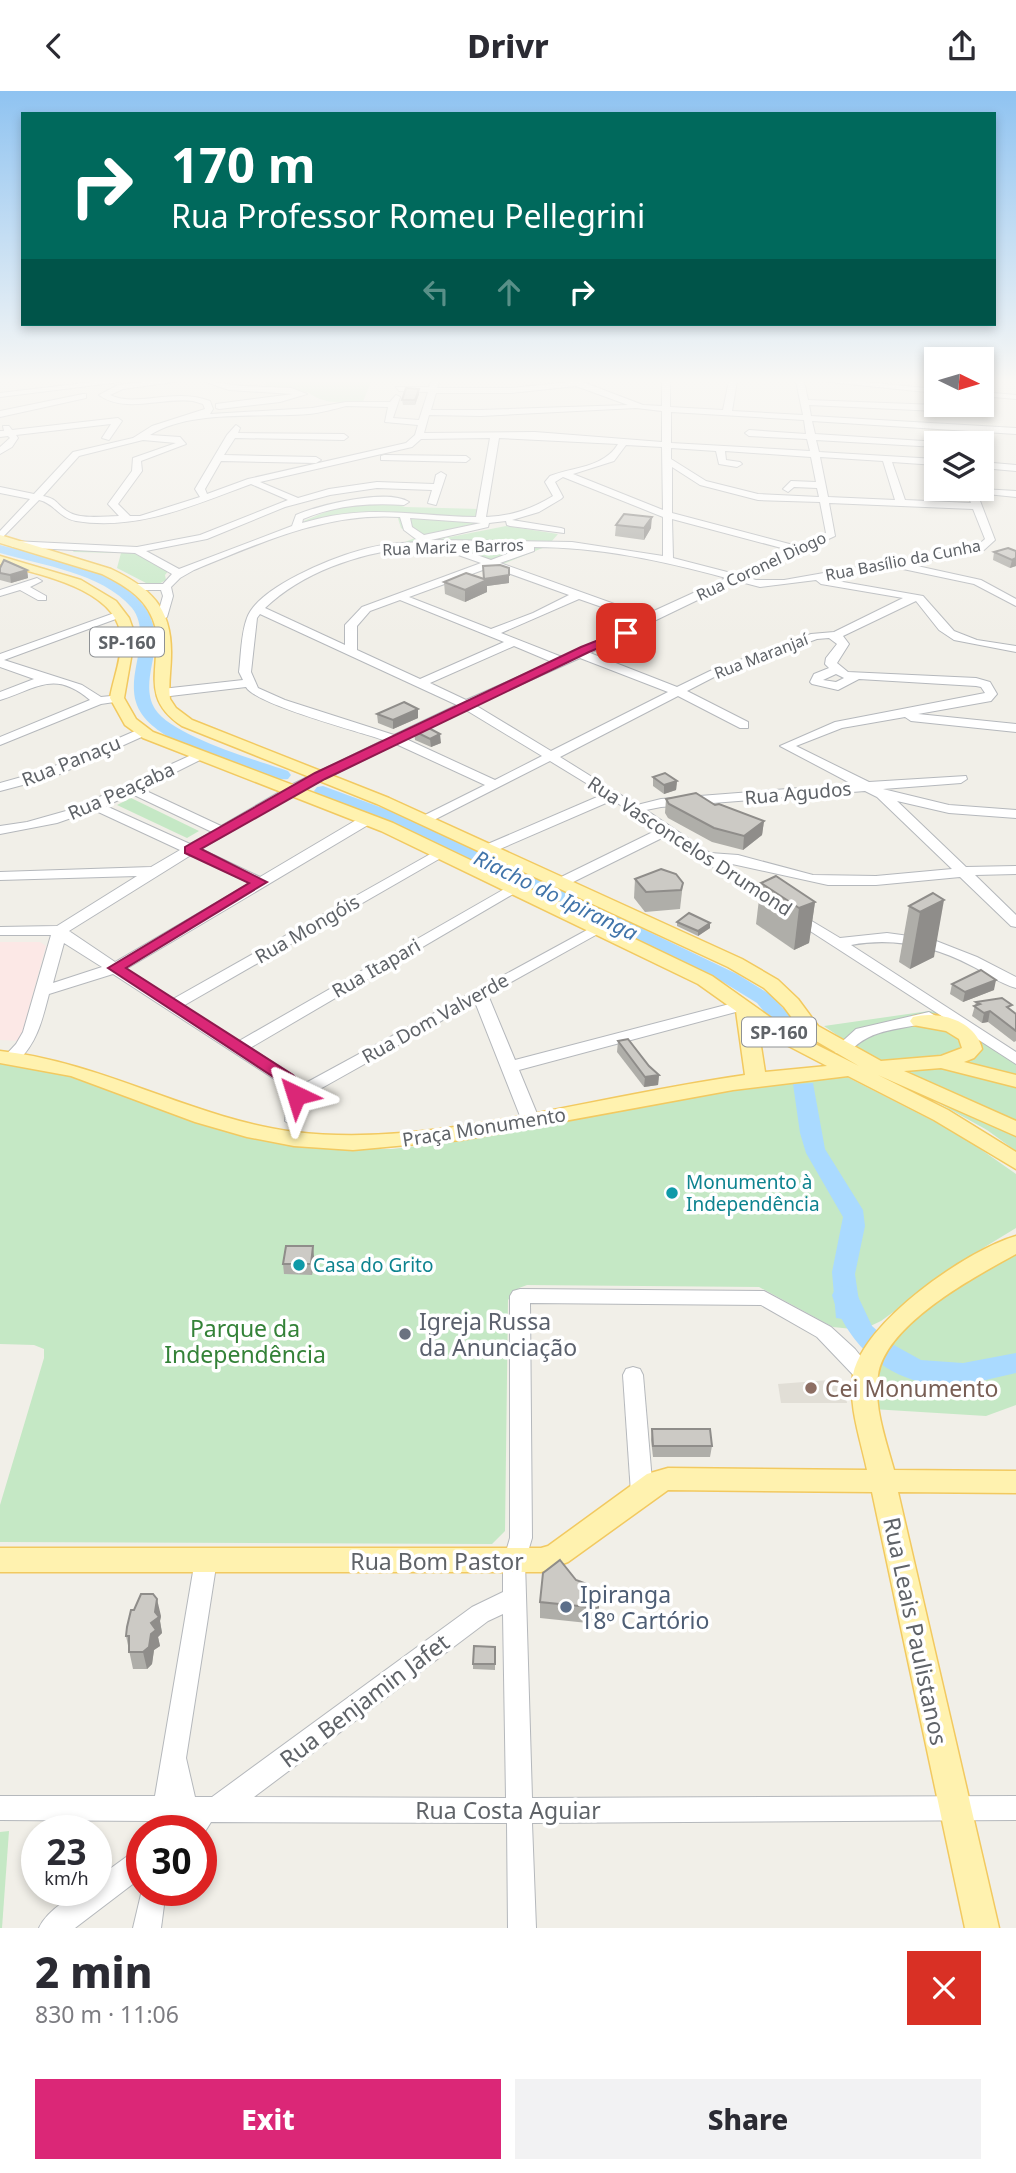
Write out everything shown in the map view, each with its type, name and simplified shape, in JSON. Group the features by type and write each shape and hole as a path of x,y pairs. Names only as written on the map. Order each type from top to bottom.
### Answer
{"main road":[{"path":"3,540 113,575 136,587"},
{"name":"SP-160","path":"0,560 72,581 109,601 120,614 128,635 117,698 130,722 142,732 234,771 270,782 285,794 318,800 368,819 515,887 705,980 784,1036 850,1070"},
{"name":"SP-160","path":"136,587 162,617 163,700 172,712 187,723 316,778 340,783 426,820 753,972 791,1003 811,1030 877,1067"},
{"path":"270,782 291,778 296,773 294,767"},
{"path":"234,771 251,785 285,794"},
{"path":"318,800 314,795 317,790 340,783"},
{"path":"744,1008 756,1080"},
{"path":"914,1091 941,1062 967,1054 972,1049 964,1034 927,1014"},
{"name":"Praça Monumento","path":"6,1058 102,1079 233,1127 325,1142 415,1141 756,1080 877,1067 941,1062 1016,1080"},
{"name":"Praça Monumento","path":"877,1067 1016,1162"},
{"name":"Praça Monumento","path":"850,1070 1016,1129"},
{"path":"867,1369 888,1331 945,1286 1016,1244"},
{"name":"Rua Leais Paulistanos","path":"867,1369 868,1408 883,1482 982,1928"},
{"name":"Rua Bom Pastor","path":"0,1560 514,1563 541,1560 558,1554 656,1482 668,1479 1016,1482"}],"street":[{"path":"3,540 65,467"},
{"path":"128,519 113,504 137,467"},
{"path":"205,498 200,489 214,467"},
{"path":"0,490 54,502 68,516 128,519 159,516 251,481 312,467"},
{"path":"391,467 413,473 438,487"},
{"path":"413,473 414,467"},
{"path":"3,540 137,550 203,537 295,500 437,467"},
{"path":"481,519 490,467"},
{"path":"430,543 533,513 558,495 551,480 563,473 585,467"},
{"path":"668,467 668,562"},
{"path":"677,467 701,482 758,497 826,502 977,506"},
{"name":"Rua Coronel Diogo","path":"60,930 221,831 316,778 832,533 819,467"},
{"path":"889,467 901,504"},
{"path":"563,473 667,515 798,549"},
{"path":"433,503 441,475"},
{"path":"251,481 295,500"},
{"path":"667,489 701,482"},
{"path":"788,489 791,484 823,485"},
{"path":"994,492 1016,494"},
{"name":"Rua Basílio da Cunha","path":"723,584 760,584 815,578 986,545 990,540 975,501"},
{"path":"302,528 295,522 299,517 327,506 359,502 404,502"},
{"path":"136,587 166,587 178,573 244,547 357,514 481,519 561,531"},
{"path":"404,514 407,528 430,543 648,620"},
{"name":"Rua Mariz e Barros","path":"259,609 281,591 324,565 360,552 395,545 430,543 592,547 737,578"},
{"path":"351,650 351,625 357,616 398,596 546,545"},
{"path":"73,547 69,555 79,563"},
{"path":"137,550 178,573"},
{"path":"896,564 977,582 1016,603"},
{"name":"Rua Basílio da Cunha","path":"737,578 760,584"},
{"path":"815,578 915,597 931,608 942,626 950,633 972,641 1016,649"},
{"path":"0,593 37,581"},
{"path":"21,586 42,598"},
{"path":"162,617 169,596 166,587"},
{"path":"491,633 578,595"},
{"path":"398,596 561,661"},
{"path":"836,635 915,597"},
{"path":"259,609 252,618 245,662 248,683 253,690 281,703 393,740 493,784"},
{"name":"Rua Vasconcelos Drumond","path":"259,609 467,705 614,795 837,943 927,1014 1016,1059"},
{"path":"0,660 120,614"},
{"name":"Rua Maranjaí","path":"426,820 733,664 815,636 836,635 843,644 831,660 835,670"},
{"path":"421,683 514,642"},
{"path":"582,651 677,691 744,725"},
{"path":"0,660 15,672 86,689 99,701"},
{"path":"855,677 838,686 816,683 818,676 835,670 855,677 985,684 991,694 987,698 825,729 786,746 882,794 1016,923"},
{"path":"0,696 44,679"},
{"path":"162,693 248,683"},
{"path":"0,741 99,701 117,698"},
{"path":"893,714 1016,728"},
{"name":"Rua Panaçu","path":"0,787 48,775 142,732"},
{"name":"Rua Peaçaba","path":"0,830 53,820 96,806 198,756"},
{"name":"Rua Agudos","path":"635,809 661,803 961,779"},
{"path":"132,789 221,831"},
{"path":"882,794 929,806"},
{"path":"488,849 614,795"},
{"path":"96,806 260,882"},
{"path":"896,806 929,806 1016,814"},
{"path":"41,992 116,968 368,819"},
{"path":"561,883 667,830"},
{"name":"Rua Mongóis","path":"173,1005 441,852"},
{"path":"708,857 727,857 795,876 825,881 884,881 962,871 1016,870"},
{"path":"0,876 154,871"},
{"name":"Rua Itapari","path":"238,1048 515,887"},
{"name":"Rua Dom Valverde","path":"296,1095 598,928"},
{"path":"0,931 60,930 287,1079 293,1084 296,1095 294,1121"},
{"path":"6,1058 27,1040 60,930"},
{"path":"837,943 878,936 924,941 972,959 1016,983"},
{"path":"480,994 531,1121"},
{"path":"509,1067 744,1008"},
{"path":"842,1049 857,1034 873,1027 927,1014"},
{"path":"522,1928 514,1597 514,1563 521,1538 520,1296 764,1298 824,1332 867,1369"},
{"path":"632,1375 642,1493"},
{"path":"181,1815 175,1753 206,1560"},
{"name":"Rua Benjamin Jafet","path":"187,1815 480,1614 514,1597"},
{"name":"Rua Costa Aguiar","path":"0,1808 126,1816"},
{"name":"Rua Costa Aguiar","path":"217,1818 521,1811 1016,1808"},
{"path":"53,1928 126,1873"},
{"path":"147,1928 151,1906"}],"shaded area":[{"path":"0,942 40,942 46,946 20,1041 0,1040"},
{"name":"Cei Monumento","path":"842,1379 847,1403 781,1403 778,1384"}],"green space":[{"path":"392,503 405,507 480,509 477,523 425,536 431,542 555,543 503,564 446,545 382,551 415,538 401,528 396,512 362,512 304,524 301,522 345,504"},
{"path":"506,526 558,534 552,541 435,540"},
{"path":"75,549 136,550 169,570 165,575 166,580 157,585 146,583 117,568 121,553 73,552"},
{"path":"131,798 199,831 187,838 117,805"},
{"path":"936,1012 1016,1063 1016,1151 987,1130 919,1092 824,1026"},
{"name":"Parque da Independência","path":"0,1061 67,1071 120,1090 194,1122 240,1136 322,1148 392,1149 450,1142 685,1097 760,1085 847,1077 959,1134 1016,1174 1016,1228 970,1256 881,1321 862,1330 833,1327 759,1287 527,1285 519,1288 508,1300 505,1531 492,1544 0,1542 0,1505 44,1358 44,1349 34,1345 0,1344"},
{"path":"1016,1251 1016,1405 986,1416 872,1409 870,1397 885,1340 976,1274"},
{"path":"9,1831 2,1928 0,1928 0,1832"}],"water":[{"path":"813,1083 825,1149 863,1210 865,1226 855,1274 862,1322 836,1318 832,1272 843,1217 806,1153 800,1133 793,1084"}],"building":[{"path":"624,514 652,517 644,528 616,525"},
{"path":"1008,548 1016,551 1016,558 1012,560 994,552"},
{"path":"4,560 27,570 10,575 0,573"},
{"path":"500,565 509,568 509,575 484,579 483,566"},
{"path":"466,573 487,580 465,590 444,582"},
{"path":"404,702 418,709 393,720 377,714"},
{"path":"425,726 440,734 430,739 414,731"},
{"path":"665,773 677,781 664,785 653,777"},
{"path":"696,793 715,805 719,804 764,821 744,836 714,828 669,804 666,799"},
{"path":"661,869 676,874 683,883 681,890 646,892 635,879"},
{"path":"776,876 815,902 799,908 761,883"},
{"path":"933,893 944,900 920,912 909,906"},
{"path":"689,913 710,923 698,931 677,922"},
{"path":"981,970 996,980 965,992 952,984"},
{"path":"1002,998 1012,1005 1007,1007 1016,1014 1016,1031 990,1011 984,1013 974,1006 980,1004 976,1002"},
{"path":"628,1039 659,1075 645,1077 618,1041"},
{"path":"286,1246 313,1246 311,1264 283,1264"},
{"path":"652,1429 710,1429 712,1446 653,1446"},
{"path":"560,1560 576,1580 587,1584 598,1598 598,1608 540,1602 543,1573"},
{"path":"141,1594 153,1594 157,1599 155,1612 159,1617 151,1623 156,1630 151,1634 149,1647 143,1652 129,1652 127,1627 131,1610 134,1610"},
{"path":"474,1646 495,1647 495,1664 473,1664"}],"waterway":[{"name":"Riacho do Ipiranga","path":"0,549 73,569 108,583 123,593 137,605 145,618 148,632 142,693 145,707 155,720 180,736 282,775"},
{"name":"Riacho do Ipiranga","path":"323,791 412,825 730,978 764,999 779,1016"},
{"name":"Riacho do Ipiranga","path":"845,1295 854,1320 863,1333 883,1351 915,1369 947,1374 1016,1363"}],"place":[{"name":"Monumento à Independência","path":"672,1193"},
{"name":"Casa do Grito","path":"299,1265"},
{"name":"Igreja Russa da Anunciação","path":"405,1334"},
{"name":"Cei Monumento","path":"811,1388"},
{"name":"Ipiranga 18º Cartório","path":"566,1607"}],"route":[{"path":"296,1095 293,1084 287,1079 116,968 260,882 190,850 320,776 585,649 626,633"}]}
